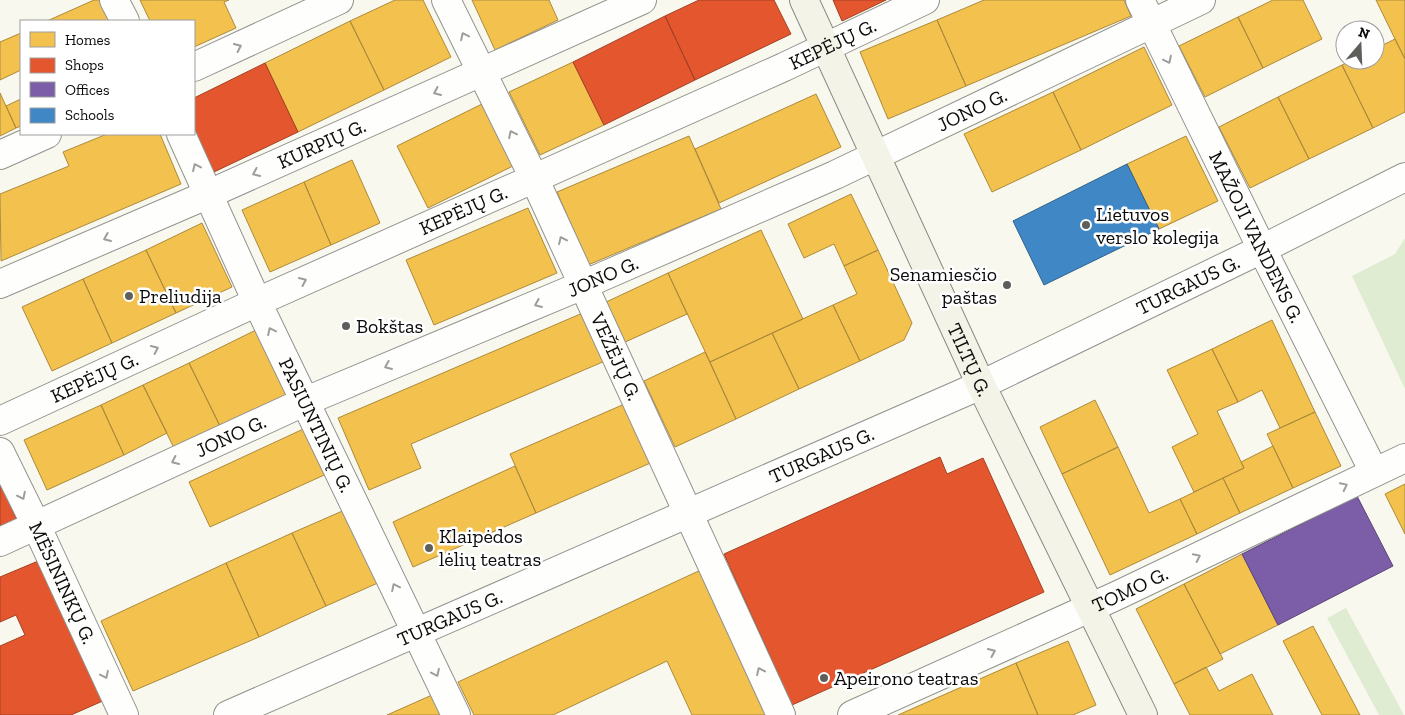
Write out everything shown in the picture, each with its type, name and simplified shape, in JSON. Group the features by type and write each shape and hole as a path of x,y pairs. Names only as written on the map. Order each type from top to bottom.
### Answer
{"street":[{"path":"114,0 124,20"},
{"path":"195,67 339,0"},
{"name":"VEŽĖJŲ G.","path":"446,0 534,178 781,715"},
{"name":"KURPIŲ G.","path":"0,284 209,194 642,0"},
{"name":"TILTŲ G.","path":"804,0 981,385 1144,715"},
{"name":"KEPĖJŲ G.","path":"0,421 257,302 825,47 925,0"},
{"name":"JONO G.","path":"0,542 306,401 583,285 835,176 1145,12 1201,0"},
{"name":"MAŽOJI VANDENS G.","path":"1145,12 1374,472"},
{"path":"0,155 45,135"},
{"name":"PASIUNTINIŲ G.","path":"181,135 257,302 456,715"},
{"name":"TURGAUS G.","path":"228,715 981,385 1262,249 1405,177"},
{"name":"MĖSININKŲ G.","path":"0,452 124,715"},
{"name":"TOMO G.","path":"852,715 1090,607 1405,458"}],"green space":[{"path":"1405,238 1405,389 1352,276 1395,254"},
{"path":"1346,608 1404,715 1379,715 1327,618"}],"building: Homes":[{"path":"94,0 109,0 119,20 49,20"},
{"path":"140,0 229,0 224,2 236,28 195,47 195,20 150,20"},
{"path":"395,0 423,0 451,57 384,90 350,21"},
{"path":"472,0 549,0 558,20 495,50"},
{"path":"984,0 1124,0 1131,16 966,86 937,20"},
{"path":"1273,0 1303,0 1322,39 1263,68 1238,17"},
{"path":"1376,0 1405,0 1405,59 1395,39"},
{"path":"1238,17 1263,68 1205,97 1179,46"},
{"path":"937,20 966,86 888,119 860,52"},
{"path":"350,21 384,90 298,132 265,63"},
{"path":"20,33 20,70 0,80 0,42"},
{"path":"1395,39 1405,59 1405,112 1373,128 1344,70 1385,70 1385,44"},
{"path":"1144,47 1172,105 1081,150 1053,92"},
{"path":"573,62 604,125 540,155 509,92"},
{"path":"1335,68 1344,70 1373,128 1309,159 1278,97"},
{"path":"1053,92 1081,150 992,192 964,134"},
{"path":"0,93 16,128 0,136"},
{"path":"816,94 841,147 719,203 695,149"},
{"path":"1278,97 1309,159 1250,188 1219,127"},
{"path":"20,99 20,126 16,128 6,106"},
{"path":"486,102 517,164 428,208 397,146"},
{"path":"105,135 160,135 181,184 1,261 0,194 69,166 63,152"},
{"path":"689,136 721,209 588,265 557,192"},
{"path":"1186,136 1218,201 1159,229 1127,164"},
{"path":"352,160 380,223 331,245 304,182"},
{"path":"304,182 331,245 270,272 242,210"},
{"path":"851,194 878,250 844,266 834,244 804,258 788,224"},
{"path":"528,208 557,273 434,325 406,260"},
{"path":"202,223 232,287 176,313 146,250"},
{"path":"761,230 803,319 710,362 668,273"},
{"name":"Preliudija","path":"146,250 176,313 112,343 83,279"},
{"path":"878,250 912,323 904,340 860,361 833,305 857,294 844,266"},
{"path":"668,273 687,314 623,343 604,303"},
{"path":"83,279 112,343 52,371 22,307"},
{"path":"833,305 860,361 799,389 772,333"},
{"path":"585,312 605,361 411,444 421,468 369,490 338,418"},
{"path":"1272,320 1315,412 1280,428 1262,390 1238,402 1212,349"},
{"path":"260,328 291,393 220,426 189,363"},
{"path":"772,333 799,389 736,419 710,362"},
{"path":"1212,349 1238,402 1217,411 1244,468 1194,492 1172,447 1198,434 1167,370"},
{"path":"705,352 736,419 675,447 644,381"},
{"path":"189,363 220,426 174,448 143,385"},
{"path":"143,385 167,433 124,455 101,405"},
{"path":"1095,400 1118,447 1062,474 1040,427"},
{"path":"629,402 655,461 536,513 510,454"},
{"path":"101,405 124,455 47,490 24,440"},
{"path":"1315,412 1341,466 1293,488 1267,434"},
{"path":"312,425 333,471 210,527 189,482"},
{"path":"1273,446 1293,488 1240,513 1223,478 1244,468 1241,462"},
{"path":"1118,447 1149,513 1180,499 1197,534 1110,575 1062,474"},
{"path":"515,466 536,513 413,567 393,522"},
{"path":"1223,478 1240,513 1197,534 1180,499"},
{"path":"1405,484 1405,534 1385,494"},
{"path":"347,509 380,582 326,606 292,533"},
{"path":"292,533 326,606 259,637 226,563"},
{"path":"1242,554 1278,625 1220,654 1184,584"},
{"path":"226,563 259,637 133,691 101,621"},
{"path":"703,569 772,715 692,715 667,661 553,715 474,715 458,682"},
{"path":"1184,584 1223,659 1174,684 1136,609"},
{"path":"1313,626 1360,715 1322,715 1283,641"},
{"path":"1068,641 1096,705 1073,715 1038,715 1016,663"},
{"path":"1016,663 1038,715 898,715"},
{"path":"1206,667 1219,691 1252,674 1273,715 1190,715 1174,684"},
{"path":"432,695 442,715 387,715"}],"building: Shops":[{"path":"699,0 774,0 791,34 695,80 665,16"},
{"path":"833,0 886,0 842,21"},
{"path":"665,16 695,80 604,125 573,62"},
{"path":"265,63 298,132 214,172 195,132 195,98"},
{"path":"940,457 947,474 983,458 1044,592 792,705 724,554"},
{"path":"0,482 18,523 0,532"},
{"path":"43,559 105,700 71,715 0,715 0,646 25,635 16,615 0,622 0,577"}],"building: Offices":[{"path":"1357,496 1393,566 1278,625 1242,554"}],"building: Schools":[{"name":"Lietuvos verslo kolegija","path":"1127,164 1159,229 1044,285 1013,221"}],"place":[{"name":"Lietuvos verslo kolegija","path":"1086,225"},
{"name":"Senamiesčio paštas","path":"1007,285"},
{"name":"Preliudija","path":"129,296"},
{"name":"Bokštas","path":"346,326"},
{"name":"Klaipėdos lėlių teatras","path":"429,548"},
{"name":"Apeirono teatras","path":"824,678"}]}
